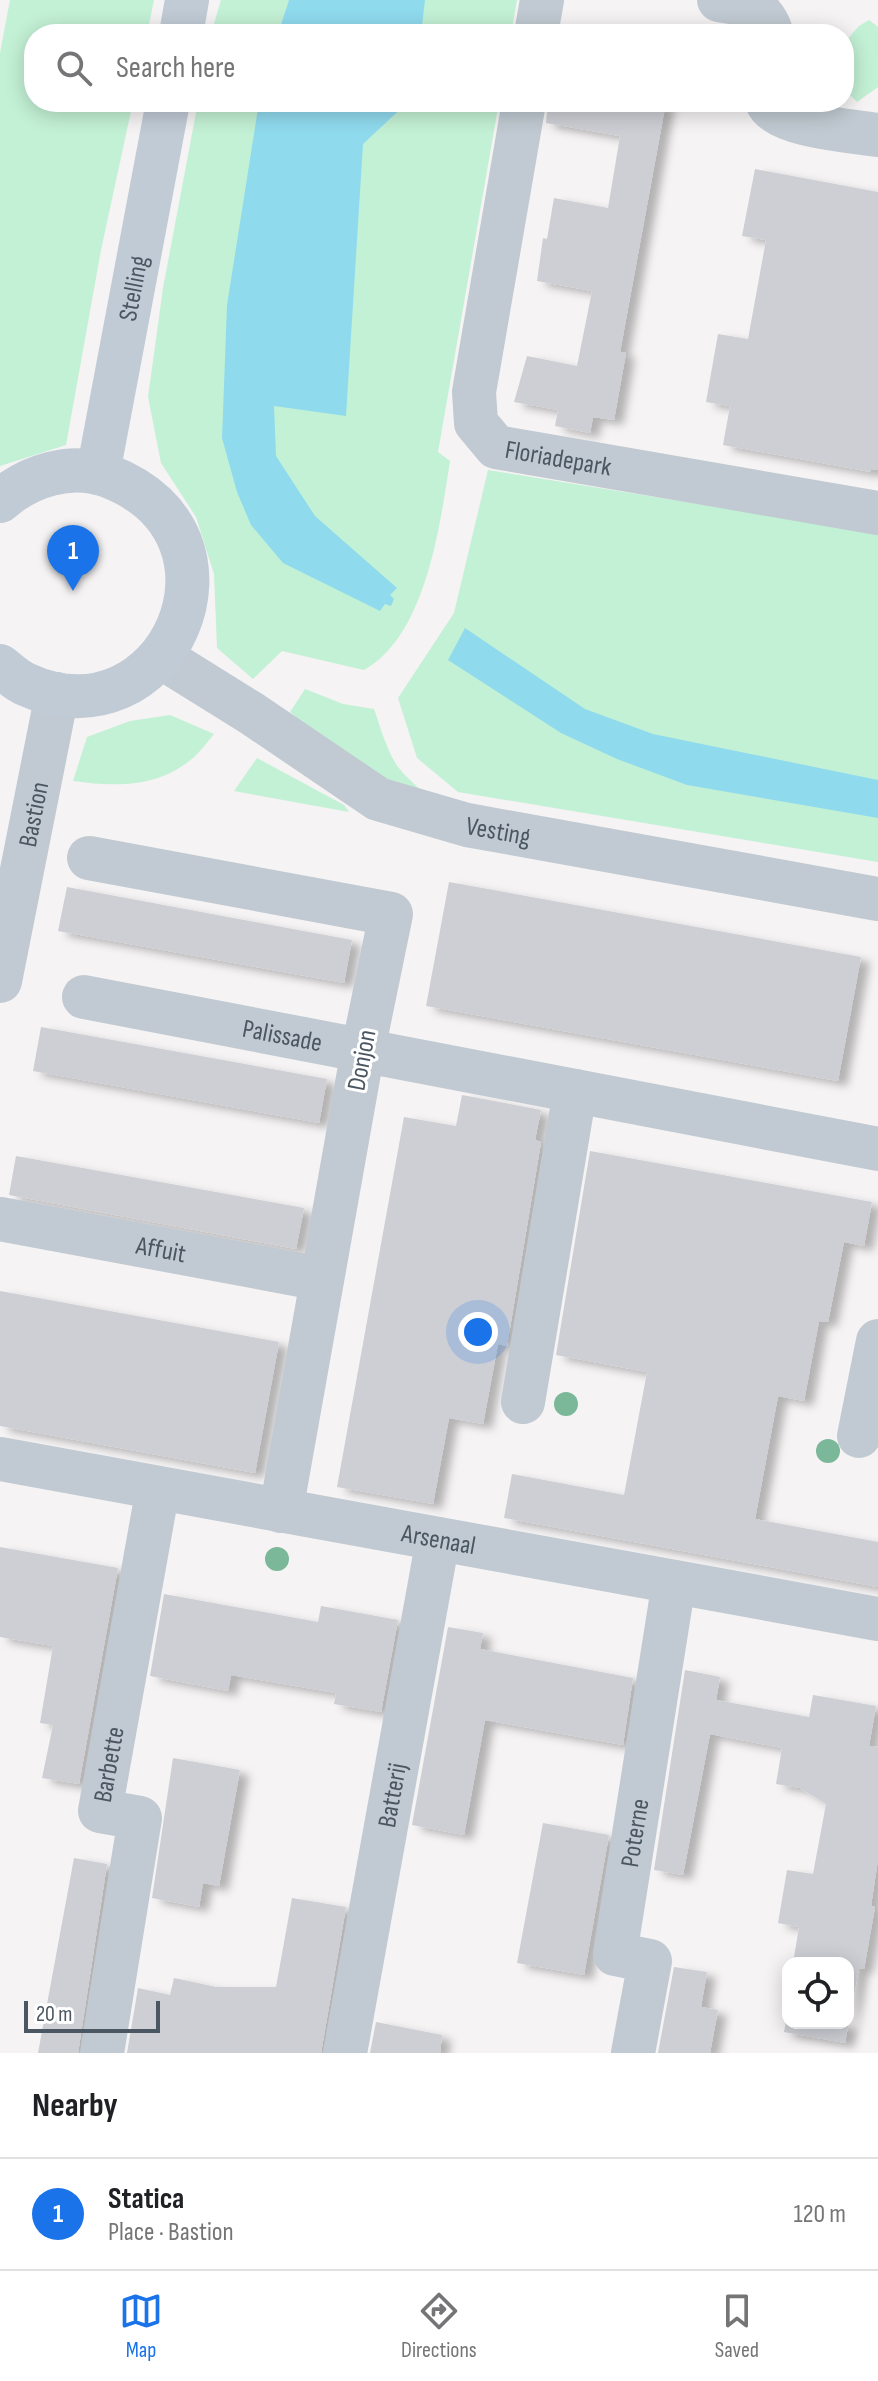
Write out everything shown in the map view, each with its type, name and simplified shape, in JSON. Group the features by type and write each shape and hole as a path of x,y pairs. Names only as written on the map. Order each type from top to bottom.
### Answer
{"street":[{"path":"183,24 187,0"},
{"path":"538,24 542,0"},
{"path":"719,0 752,6 769,24"},
{"name":"Stelling","path":"98,473 166,112"},
{"name":"Floriadepark","path":"522,112 474,392 476,423 496,447 878,513"},
{"path":"774,112 787,119 878,135"},
{"path":"0,501 12,490 39,476 68,471 98,473 129,484 156,504 176,532 186,563 187,597 179,629 161,657 131,682 95,695 57,694 23,683 0,666"},
{"name":"Vesting","path":"161,657 251,713 378,799 467,825 878,899"},
{"name":"Bastion","path":"0,981 57,694"},
{"name":"Donjon","path":"89,858 391,914 363,1050 281,1511"},
{"name":"Palissade","path":"84,997 878,1149"},
{"path":"523,1402 575,1091"},
{"name":"Affuit","path":"0,1219 322,1279"},
{"path":"859,1436 878,1341"},
{"name":"Arsenaal","path":"0,1459 878,1619"},
{"name":"Barbette","path":"102,2053 140,1818 100,1811 158,1488"},
{"name":"Batterij","path":"345,2053 438,1539"},
{"name":"Poterne","path":"633,2053 650,1961 615,1954 674,1582"}],"green space":[{"path":"10,0 154,0 149,24 24,24 24,112 131,112 101,250 66,445 0,466 0,53"},
{"path":"221,0 517,0 513,24 214,24"},
{"path":"869,20 878,27 878,87 857,102 854,99 854,32"},
{"path":"196,112 497,112 438,452 450,461 435,546 416,606 402,632 385,654 364,670 282,651 253,679 217,648 214,574 196,517 161,463 148,397 163,288"},
{"path":"488,470 878,533 878,862 458,792 417,758 398,698 454,613"},
{"path":"305,689 343,704 374,709 396,764 434,809 337,751 290,712"},
{"path":"170,715 214,734 180,768 136,783 73,781 87,737 130,721"},
{"path":"257,758 344,805 349,812 234,791"}],"water":[{"path":"289,0 425,0 422,24 281,24"},
{"path":"257,112 397,112 363,144 346,416 274,406 276,456 315,516 397,588 390,595 394,599 391,606 385,604 380,611 283,563 251,525 237,492 222,438 227,305"},
{"path":"465,628 585,709 653,734 878,780 878,818 687,785 617,759 561,733 448,660"}],"building":[{"path":"547,112 664,112 620,352 626,353 614,420 593,417 590,433 555,426 558,410 514,402 527,356 577,366 592,291 537,281 543,238 547,239 554,198 608,208 620,136 546,123"},
{"path":"755,169 878,192 878,470 871,469 871,472 723,445 730,406 706,402 718,334 748,339 766,240 742,236"},
{"path":"449,882 861,957 838,1081 426,1006"},
{"path":"67,887 352,940 344,983 58,931"},
{"path":"41,1027 327,1079 319,1123 33,1071"},
{"path":"462,1095 541,1110 535,1140 541,1142 507,1346 498,1344 483,1424 449,1418 433,1504 337,1487 404,1117 456,1126"},
{"path":"590,1151 872,1202 864,1246 844,1242 828,1322 819,1321 804,1401 778,1396 755,1519 878,1542 878,1587 504,1518 512,1474 624,1495 647,1372 556,1355"},
{"path":"16,1156 304,1208 296,1249 9,1195"},
{"path":"0,1291 279,1342 255,1473 0,1426"},
{"path":"0,1547 118,1568 79,1784 42,1778 53,1725 40,1723 53,1646 0,1637"},
{"path":"164,1594 318,1622 321,1606 398,1620 381,1712 334,1704 336,1693 231,1675 228,1691 150,1676"},
{"path":"448,1627 483,1633 480,1649 633,1678 623,1745 485,1720 464,1835 412,1825"},
{"path":"685,1670 720,1677 716,1700 809,1717 813,1695 876,1706 869,1746 878,1747 878,1859 871,1906 875,1907 864,1969 859,1968 854,1995 854,1957 794,1957 799,1927 778,1923 787,1870 813,1874 826,1804 800,1788 776,1784 782,1748 710,1734 683,1875 654,1870"},
{"path":"173,1758 240,1770 219,1886 203,1883 199,1907 152,1898"},
{"path":"543,1823 609,1835 584,1975 517,1963"},
{"path":"74,1858 107,1864 78,2053 38,2053"},
{"path":"292,1898 346,1907 321,2053 127,2053 138,1988 170,1995 174,1978 216,1987 276,1987"},
{"path":"674,1967 707,1972 701,2007 718,2010 710,2053 658,2053"},
{"path":"376,2022 442,2035 440,2053 370,2053"},
{"path":"785,2029 848,2029 845,2043 784,2032"}],"place":[{"name":"Statica","path":"73,591"}]}
